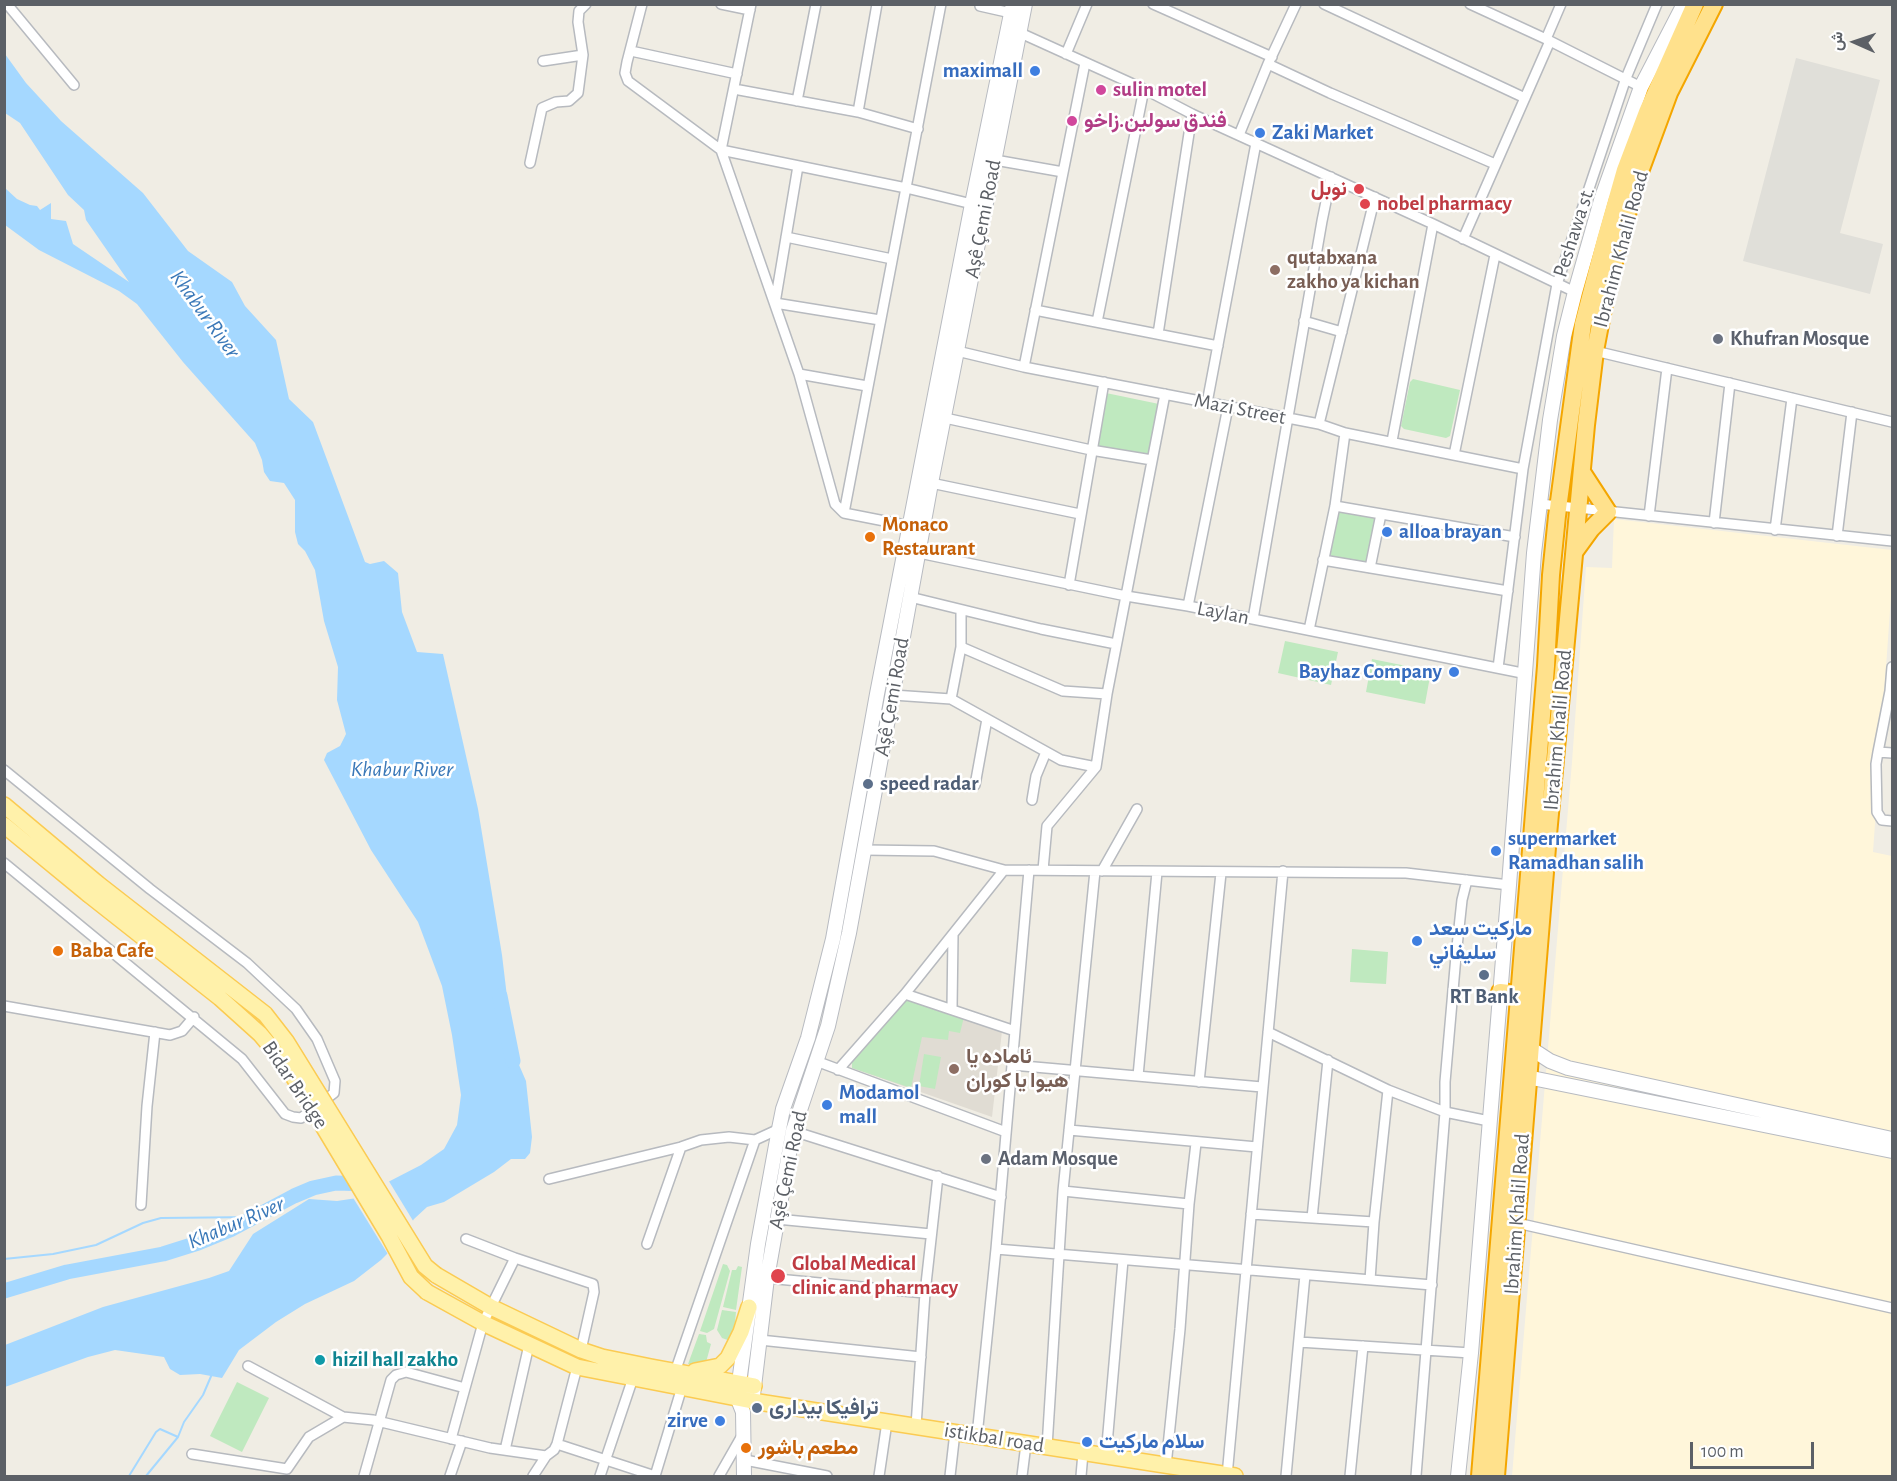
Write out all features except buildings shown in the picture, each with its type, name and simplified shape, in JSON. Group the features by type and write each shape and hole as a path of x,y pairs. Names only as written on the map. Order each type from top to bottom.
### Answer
{"highway":[{"name":"Ibrahim Khalil Road","path":"1482,1475 1506,1261 1518,994 1545,678 1551,575 1583,324 1625,170 1647,112 1695,4"},
{"name":"Ibrahim Khalil Road","path":"1506,1261 1517,1223 1548,835 1595,351 1607,288 1635,185 1669,93 1714,4"},
{"path":"1574,552 1591,529 1608,512 1582,472"},
{"path":"1500,992 1518,994"}],"main road":[{"name":"Aşê Çemi Road","path":"745,1396 760,1340 777,1219 786,1130 783,1108 808,1038 833,939 877,694 972,204 1014,31 1025,4"},
{"name":"Ibrahim Khalil Road","path":"1458,1476 1471,1353 1527,674 1532,587 1550,420 1564,336 1613,166 1641,87 1684,4"},
{"name":"Aşê Çemi Road","path":"745,1396 749,1306 786,1130 816,1061 828,1026 865,850 931,483 994,160 1014,31 1012,9"},
{"path":"4,805 92,888"},
{"path":"4,825 92,888"},
{"name":"Bidar Bridge","path":"92,888 270,1020 286,1041 424,1266 490,1307 580,1350 602,1357 675,1372 745,1396"},
{"name":"Bidar Bridge","path":"92,888 260,1034 287,1066 389,1236 411,1277 427,1292 483,1323 577,1367 682,1387 745,1396"},
{"path":"1530,1048 1550,1061 1568,1068 1893,1139"},
{"path":"1527,1077 1893,1151"},
{"path":"675,1372 698,1371 720,1366 728,1358 734,1346 749,1306"},
{"path":"744,1476 745,1396"},
{"name":"istikbal road","path":"745,1396 887,1422 1230,1476"}],"street":[{"path":"7,4 74,85"},
{"path":"530,163 542,108 556,102 569,101 578,93 583,55 578,22 579,10 586,4"},
{"path":"642,4 625,74 628,81 721,150 972,204"},
{"path":"721,4 751,7 721,150 799,374 833,501 844,513 910,526"},
{"path":"797,101 816,4"},
{"path":"858,112 877,4"},
{"path":"844,513 941,4"},
{"path":"1066,54 1087,4"},
{"path":"1153,4 1330,93 1495,164"},
{"path":"1239,135 1296,4"},
{"path":"1324,4 1525,98"},
{"path":"1348,15 1353,4"},
{"path":"1470,4 1641,87"},
{"path":"1463,239 1525,98 1561,4"},
{"name":"Peshawa st.","path":"1498,668 1522,469 1557,284 1626,78 1657,4"},
{"path":"980,6 1012,9"},
{"path":"1014,31 1144,89 1192,114 1375,197 1575,292"},
{"path":"631,51 737,74"},
{"path":"543,60 583,55"},
{"path":"1024,367 1085,63"},
{"path":"734,89 858,112 918,129"},
{"path":"1097,322 1144,89"},
{"path":"1158,334 1192,114"},
{"path":"1207,403 1256,143 1250,140"},
{"path":"994,160 1063,172"},
{"path":"774,303 798,166"},
{"path":"1253,619 1331,177"},
{"path":"1319,424 1375,197"},
{"path":"1392,441 1433,224"},
{"path":"786,237 892,259"},
{"path":"1454,455 1495,255"},
{"path":"774,303 880,320"},
{"path":"1035,310 1218,346"},
{"path":"1304,321 1342,333"},
{"name":"Mazi Street","path":"957,351 1024,367 1319,424 1345,433 1522,469"},
{"path":"1595,351 1893,422"},
{"path":"1650,516 1667,368"},
{"path":"799,374 867,386"},
{"path":"1069,585 1104,382"},
{"path":"1713,523 1730,383"},
{"path":"1043,870 1047,826 1096,767 1116,644 1165,394"},
{"path":"1775,530 1792,398"},
{"path":"1188,606 1228,407"},
{"path":"1837,536 1852,412"},
{"path":"945,418 1091,450 1152,460"},
{"path":"1310,630 1335,506 1345,433"},
{"path":"931,483 1080,514"},
{"path":"1540,504 1893,541"},
{"path":"1335,506 1515,537"},
{"path":"1370,568 1381,514"},
{"name":"Laylan","path":"918,553 1069,585 1188,606 1527,674"},
{"path":"1323,560 1508,591"},
{"path":"910,597 1116,644"},
{"path":"951,699 961,647 961,610"},
{"path":"961,647 1063,691 1107,694"},
{"path":"1893,667 1891,691 1876,764 1877,812 1882,820 1893,821"},
{"path":"893,695 951,699 1061,760 1096,767"},
{"path":"975,785 987,719"},
{"path":"1032,800 1036,776 1046,752"},
{"path":"1878,752 1893,753"},
{"path":"4,770 150,889 247,963 296,1009 317,1039 335,1081 334,1093 301,1118 293,1118 285,1114 242,1059 194,1017 4,863"},
{"path":"1047,1447 1063,1191 1074,1070 1099,871 1137,809"},
{"path":"865,850 934,851 1004,870 1406,873 1509,885"},
{"path":"838,1070 906,994 1004,870"},
{"path":"977,1436 1001,1197 1029,870"},
{"path":"1230,1476 1262,1087 1283,871"},
{"path":"1138,1076 1157,872"},
{"path":"1199,1082 1221,873"},
{"path":"1416,1476 1445,1112 1445,1082 1462,900 1467,880"},
{"path":"952,1008 953,935"},
{"path":"906,994 1015,1030"},
{"path":"4,1006 170,1035 178,1033 194,1017"},
{"path":"141,1205 147,1106 155,1032"},
{"path":"1268,1032 1388,1090 1445,1112 1489,1121"},
{"path":"1312,1218 1328,1060"},
{"path":"816,1061 1006,1132"},
{"path":"1012,1065 1262,1087"},
{"path":"1370,1280 1388,1090"},
{"path":"549,1179 681,1147 701,1140 717,1137 754,1140 786,1130 1001,1197"},
{"path":"1069,1130 1257,1147"},
{"path":"675,1372 754,1140"},
{"path":"1166,1466 1196,1143"},
{"path":"647,1244 681,1147"},
{"path":"916,1426 925,1293 938,1176"},
{"path":"1063,1191 1189,1204"},
{"path":"1251,1214 1374,1222"},
{"path":"777,1219 931,1234"},
{"path":"1517,1223 1893,1308"},
{"path":"466,1239 593,1284 594,1292 580,1350"},
{"path":"996,1249 1432,1285"},
{"path":"451,1439 483,1323 515,1258"},
{"path":"1106,1456 1123,1260"},
{"path":"1286,1476 1305,1275"},
{"path":"767,1278 925,1293"},
{"path":"760,1340 921,1357"},
{"path":"1299,1342 1471,1353"},
{"path":"505,1450 530,1345"},
{"path":"1350,1476 1363,1346"},
{"path":"248,1366 343,1417 381,1422 451,1439 546,1456"},
{"path":"533,1476 557,1444 577,1367"},
{"path":"363,1476 381,1422 391,1380 396,1375 406,1372 465,1388"},
{"path":"600,1476 607,1461 633,1378"},
{"path":"557,1444 655,1476 682,1387"},
{"path":"192,1454 287,1469 309,1437 343,1417"},
{"path":"879,1476 887,1422"},
{"path":"719,1476 744,1431"},
{"path":"950,1476 956,1432"},
{"path":"450,1476 462,1441"},
{"path":"1022,1476 1026,1444"},
{"path":"1082,1476 1083,1453"},
{"path":"745,1460 827,1476"}],"shaded area":[{"path":"1796,58 1880,80 1840,233 1883,244 1870,294 1743,261"},
{"path":"1614,519 1892,550 1892,582 1873,852 1892,856 1892,1476 1512,1476 1572,762 1586,567 1612,568"},
{"path":"905,1000 999,1028 1002,1031 992,1117 852,1068 852,1062"}],"green space":[{"path":"1413,379 1460,390 1450,436 1446,438 1404,429 1401,426 1410,382"},
{"path":"1106,393 1159,404 1149,457 1096,447"},
{"path":"1338,511 1377,517 1368,565 1328,557"},
{"path":"1285,641 1338,652 1331,685 1278,673"},
{"path":"1372,659 1431,671 1425,704 1366,692"},
{"path":"1352,949 1388,952 1386,984 1350,982"},
{"path":"905,1000 964,1017 960,1033 949,1031 948,1040 922,1037 911,1088 852,1068 852,1062"},
{"path":"924,1054 941,1057 935,1089 919,1086"},
{"path":"723,1264 727,1265 730,1271 714,1329 707,1333 700,1331"},
{"path":"738,1266 742,1267 736,1310 723,1307 732,1270 736,1270"},
{"path":"722,1310 736,1312 733,1342 722,1338 717,1330"},
{"path":"699,1334 706,1335 707,1342 711,1344 705,1366 688,1364"},
{"path":"237,1382 269,1398 242,1452 210,1436"}],"water":[{"name":"Khabur River","path":"5,54 26,83 61,121 143,193 188,251 232,282 245,306 276,340 289,399 313,422 365,562 370,564 384,561 398,573 402,612 417,652 443,654 478,809 502,955 508,1005 500,1021 526,1081 532,1137 530,1153 525,1159 511,1159 444,1202 427,1207 414,1219 401,1240 381,1260 354,1281 305,1304 276,1322 239,1350 222,1378 200,1374 180,1375 170,1369 164,1357 115,1350 88,1357 5,1387 5,1345 103,1307 229,1271 253,1234 309,1199 337,1201 357,1198 421,1165 444,1149 457,1125 461,1095 452,1035 442,986 418,922 371,850 324,760 327,753 340,746 346,734 337,700 338,667 324,621 315,570 305,551 298,544 295,532 295,500 284,483 270,481 264,472 255,443 183,362 137,304 119,291 39,250 5,225 5,188 17,199 37,206 40,210 51,203 51,219 66,221 73,244 129,282 86,220 84,210 68,195 20,123 5,113"}],"pier":[{"path":"387,1178 415,1224 403,1242 389,1256 352,1196"}],"waterway":[{"name":"Khabur River","path":"500,996 513,1061"},
{"name":"Khabur River","path":"4,1291 67,1272 163,1254 198,1243 232,1229 313,1188 336,1183 369,1184"},
{"path":"4,1259 53,1254 96,1245 143,1223 161,1218 256,1217"},
{"path":"146,1476 178,1437 184,1422 203,1395 212,1374"},
{"path":"129,1476 156,1432 160,1429 178,1437"}],"place":[{"name":"maximall","path":"1035,71"},
{"name":"sulin motel","path":"1101,90"},
{"name":"فندق سولين.زاخو","path":"1072,121"},
{"name":"Zaki Market","path":"1260,133"},
{"name":"نوبل","path":"1359,189"},
{"name":"nobel pharmacy","path":"1365,204"},
{"name":"qutabxana zakho ya kichan","path":"1275,270"},
{"name":"Khufran Mosque","path":"1718,339"},
{"name":"alloa brayan","path":"1387,532"},
{"name":"Monaco Restaurant","path":"870,537"},
{"name":"Bayhaz Company","path":"1454,672"},
{"name":"speed radar","path":"868,784"},
{"name":"supermarket Ramadhan salih","path":"1496,851"},
{"name":"ماركيت سعد سليفاني","path":"1417,941"},
{"name":"Baba Cafe","path":"58,951"},
{"name":"RT Bank","path":"1484,975"},
{"name":"ئاماده یا هیوا یا کوران","path":"954,1069"},
{"name":"Modamol mall","path":"827,1105"},
{"name":"Adam Mosque","path":"986,1159"},
{"name":"Global Medical clinic and pharmacy","path":"778,1276"},
{"name":"hizil hall zakho","path":"320,1360"},
{"name":"ترافيكا بيدارى","path":"757,1408"},
{"name":"zirve","path":"720,1421"},
{"name":"سلام ماركيت","path":"1087,1442"},
{"name":"مطعم باشور","path":"746,1448"}]}
